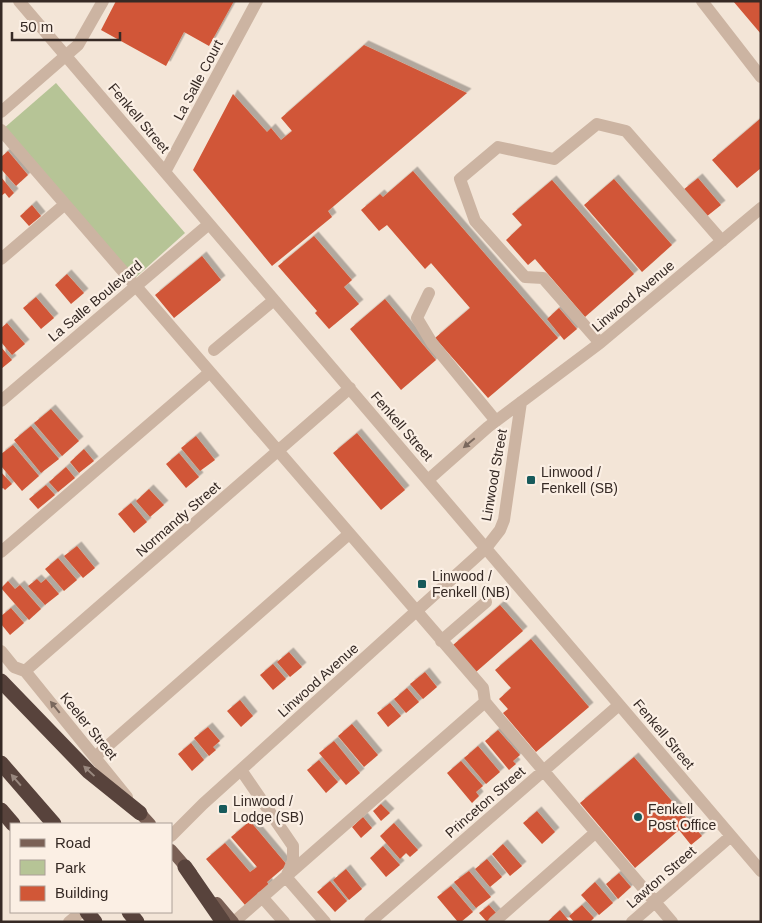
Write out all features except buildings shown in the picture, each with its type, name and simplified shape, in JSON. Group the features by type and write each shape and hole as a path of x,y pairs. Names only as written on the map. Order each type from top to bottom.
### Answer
{"highway":[{"path":"1,681 89,772 145,819"},
{"path":"1,763 53,823"},
{"path":"1,810 12,823"},
{"path":"185,866 223,922"}],"main road":[{"path":"172,851 234,922"}],"street":[{"name":"Fenkell Street","path":"19,1 761,870"},
{"path":"1,112 78,45 104,1"},
{"name":"La Salle Court","path":"165,172 257,1"},
{"path":"702,1 761,77"},
{"path":"600,343 543,278 525,277 475,221 460,179 498,146 554,159 597,124 626,131 722,241"},
{"path":"1,130 483,688 485,702 672,922"},
{"path":"1,259 64,205"},
{"name":"Linwood Avenue","path":"428,480 496,420 600,343 761,208"},
{"name":"La Salle Boulevard","path":"1,401 209,224"},
{"path":"429,293 417,318 432,343 496,420"},
{"path":"214,350 274,300"},
{"path":"1,552 210,372"},
{"name":"Normandy Street","path":"26,671 350,388"},
{"name":"Linwood Street","path":"486,548 500,530 504,520 520,402"},
{"path":"95,757 349,534"},
{"name":"Linwood Avenue","path":"172,835 486,548"},
{"path":"441,641 486,602"},
{"name":"Keeler Street","path":"1,651 14,667 26,671 145,819"},
{"path":"234,922 485,702"},
{"name":"Princeton Street","path":"370,922 619,705"},
{"path":"241,770 292,846 293,860 286,877"},
{"path":"494,922 596,832"},
{"name":"Lawton Street","path":"632,922 731,836"},
{"path":"286,877 325,922"},
{"path":"262,897 284,922"},
{"path":"69,922 80,913"}],"green space":[{"path":"56,83 185,233 135,278 3,129"}],"place":[{"name":"Linwood / Fenkell (SB)","path":"531,480"},
{"name":"Linwood / Fenkell (NB)","path":"422,584"},
{"name":"Linwood / Lodge (SB)","path":"223,809"},
{"name":"Fenkell Post Office","path":"638,817"}]}
